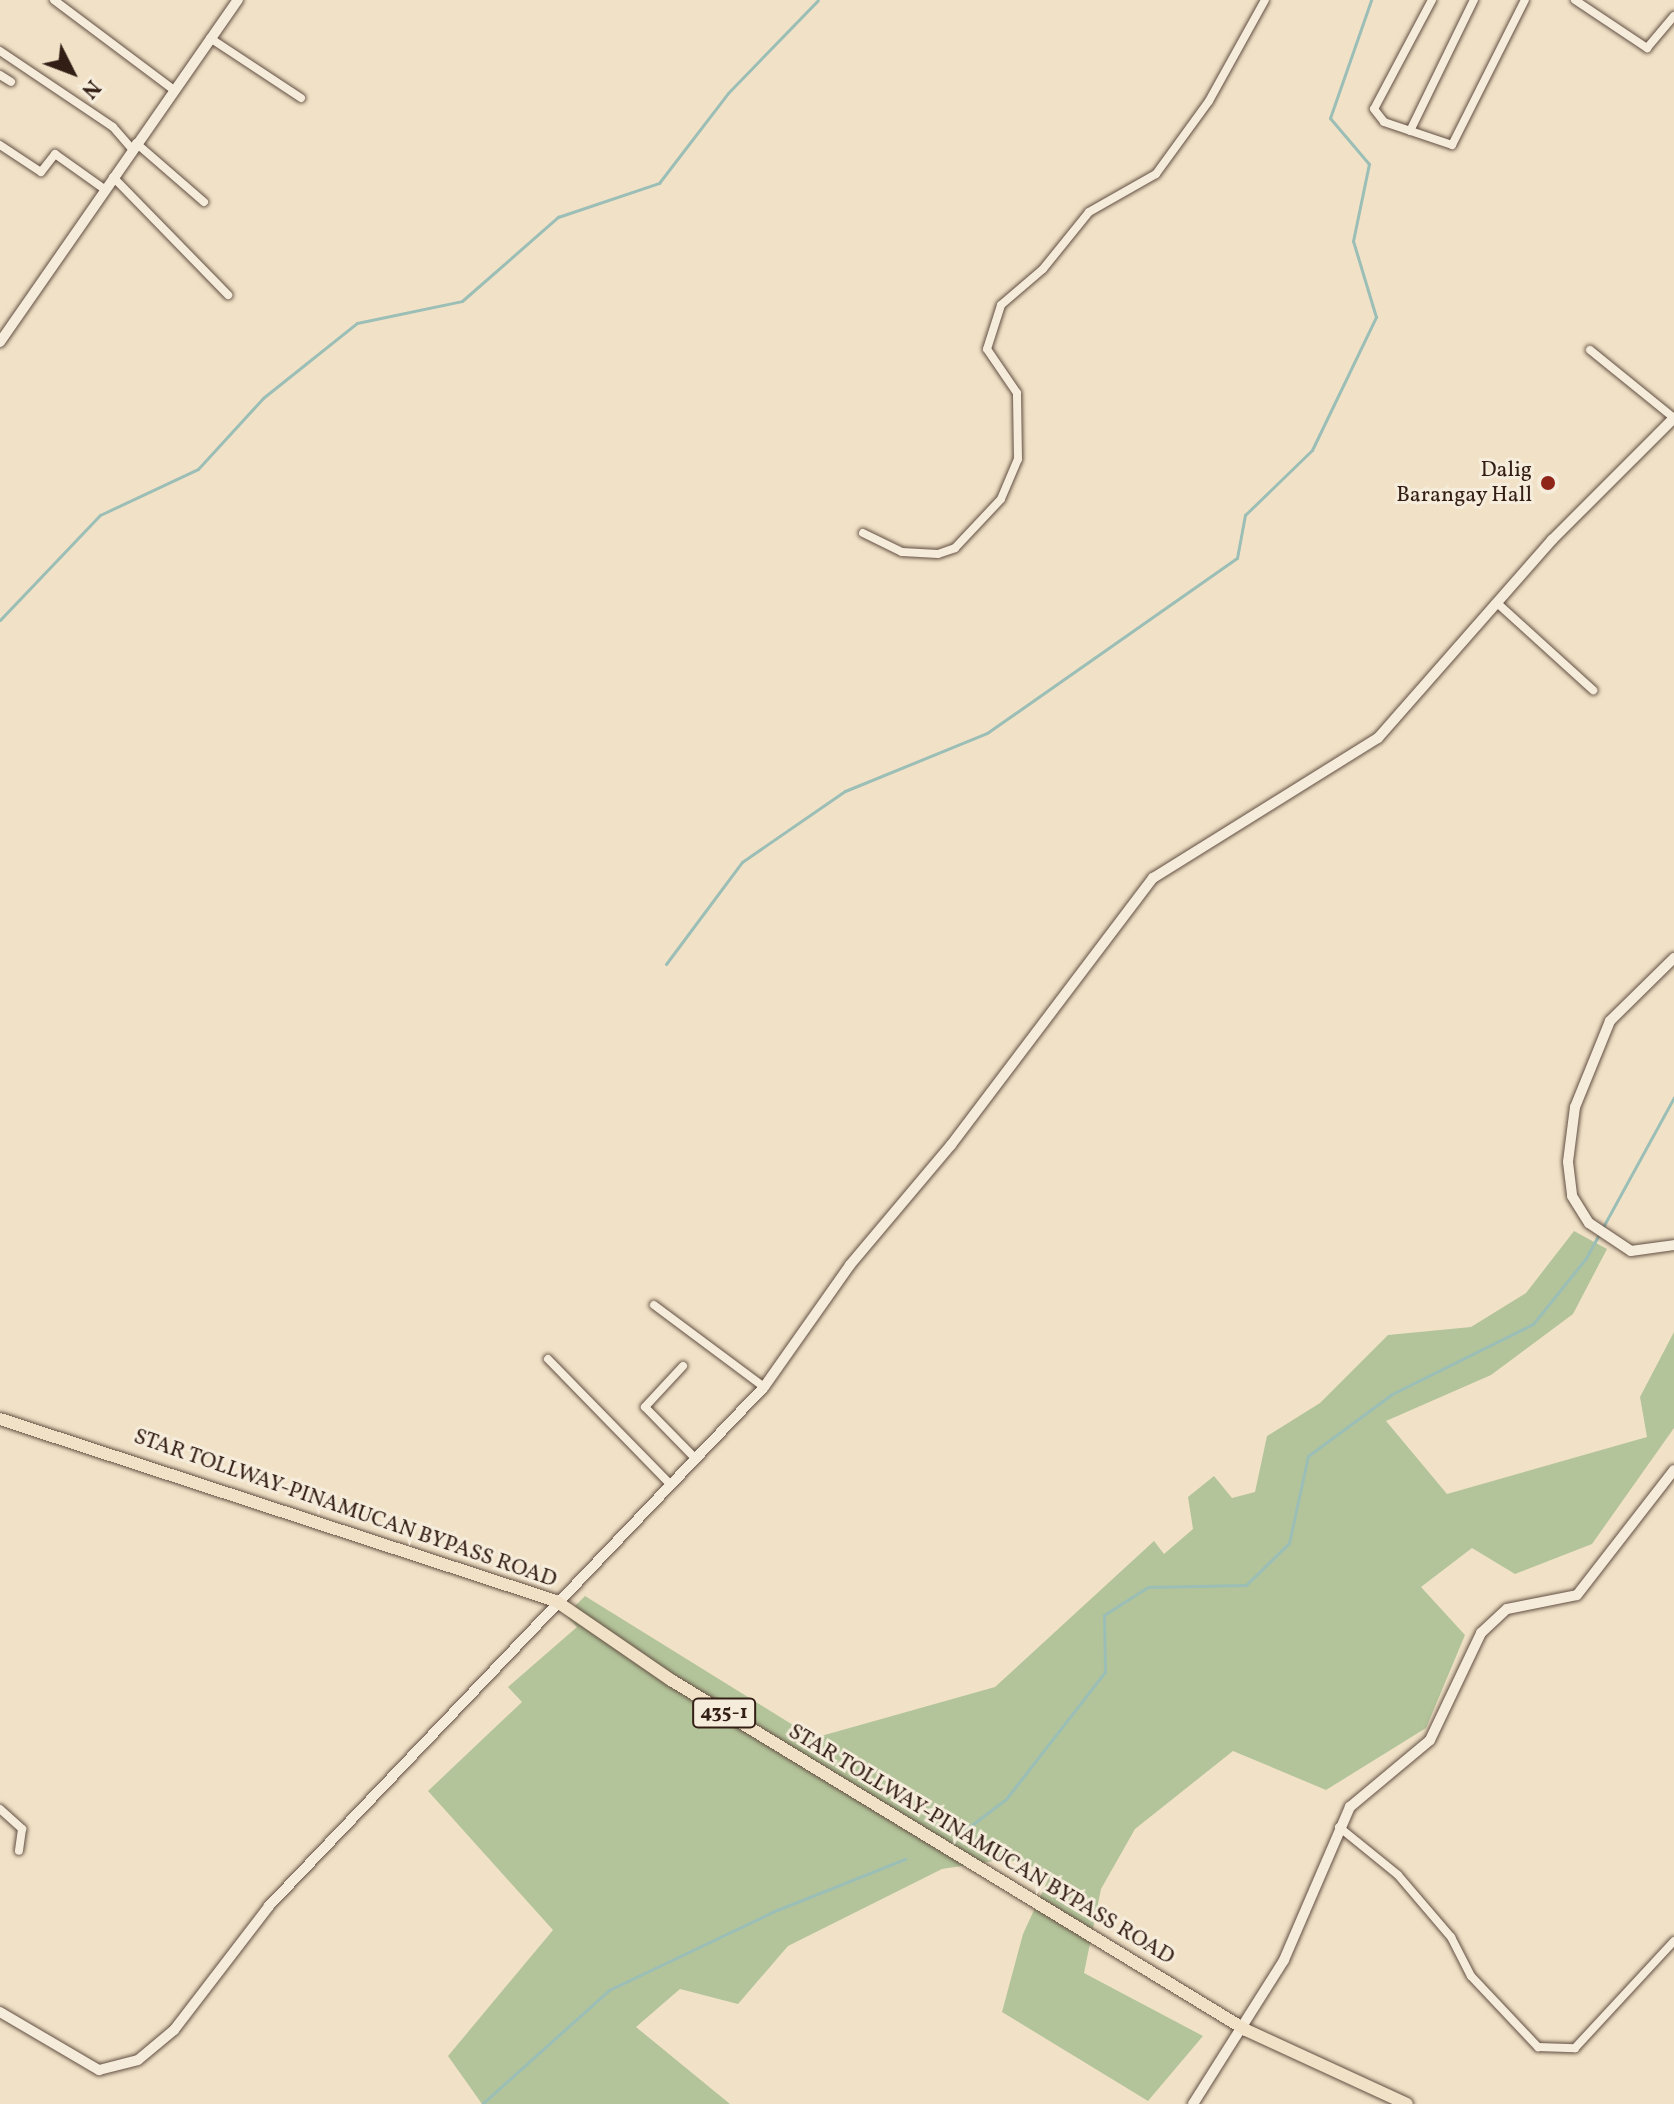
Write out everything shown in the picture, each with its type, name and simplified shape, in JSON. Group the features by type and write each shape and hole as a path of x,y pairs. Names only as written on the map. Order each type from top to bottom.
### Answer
{"main road":[{"name":"STAR TOLLWAY-PINAMUCAN BYPASS ROAD","path":"0,1419 556,1601 671,1680 1246,2030 1407,2104"}],"street":[{"path":"54,0 174,90"},
{"path":"0,342 238,0"},
{"path":"863,533 902,552 938,554 955,548 1001,499 1018,459 1017,393 987,349 1001,305 1043,269 1089,212 1156,174 1209,101 1265,0"},
{"path":"1432,0 1374,109 1378,119 1446,144 1459,139 1525,0"},
{"path":"1410,131 1474,0"},
{"path":"1575,0 1647,48 1674,16"},
{"path":"210,38 301,98"},
{"path":"0,51 113,127 204,202"},
{"path":"0,75 11,82"},
{"path":"0,145 41,172 55,154 104,189"},
{"path":"113,177 228,295"},
{"path":"0,2012 99,2070 127,2066 151,2051 208,1993 240,1938 667,1481 764,1387 843,1274 951,1145 1153,878 1378,738 1497,603 1674,418 1590,350"},
{"path":"1497,603 1593,690"},
{"path":"1674,958 1610,1021 1575,1107 1572,1196 1589,1223 1631,1251 1674,1245"},
{"path":"654,1305 764,1387"},
{"path":"548,1359 667,1481"},
{"path":"683,1366 645,1407 692,1455"},
{"path":"1193,2104 1246,2030 1294,1940 1339,1827 1358,1798 1430,1740 1481,1633 1507,1609 1577,1595 1674,1470"},
{"path":"0,1809 22,1829 19,1851"},
{"path":"1339,1827 1398,1875 1451,1937 1471,1976 1538,2047 1575,2048 1674,1941"}],"green space":[{"path":"1574,1231 1607,1249 1573,1314 1491,1375 1386,1421 1447,1494 1647,1437 1640,1397 1674,1332 1674,1428 1592,1544 1515,1574 1472,1548 1421,1587 1465,1635 1426,1728 1326,1790 1233,1751 1135,1829 1101,1889 1084,1973 1203,2036 1148,2101 1002,2012 1023,1934 1051,1873 1007,1859 942,1869 788,1946 738,2004 680,1989 636,2027 730,2104 482,2104 448,2056 553,1930 428,1791 522,1702 508,1687 577,1627 566,1615 585,1596 814,1738 995,1687 1154,1541 1164,1554 1193,1529 1188,1497 1214,1476 1232,1498 1255,1492 1267,1436 1320,1403 1388,1335 1471,1327 1526,1293"}],"waterway":[{"path":"0,620 100,515 198,469 263,398 357,323 462,301 558,217 659,183 728,93 818,0"},
{"path":"666,964 742,862 845,791 987,733 1237,558 1245,515 1312,450 1376,317 1353,241 1369,164 1330,118 1371,0"},
{"path":"965,1830 1006,1799 1105,1672 1104,1615 1148,1587 1246,1585 1289,1543 1308,1456 1392,1394 1533,1324 1586,1258 1674,1097"},
{"path":"482,2104 609,1990 777,1910 905,1859"}],"place":[{"name":"Dalig Barangay Hall","path":"1548,483"}]}
